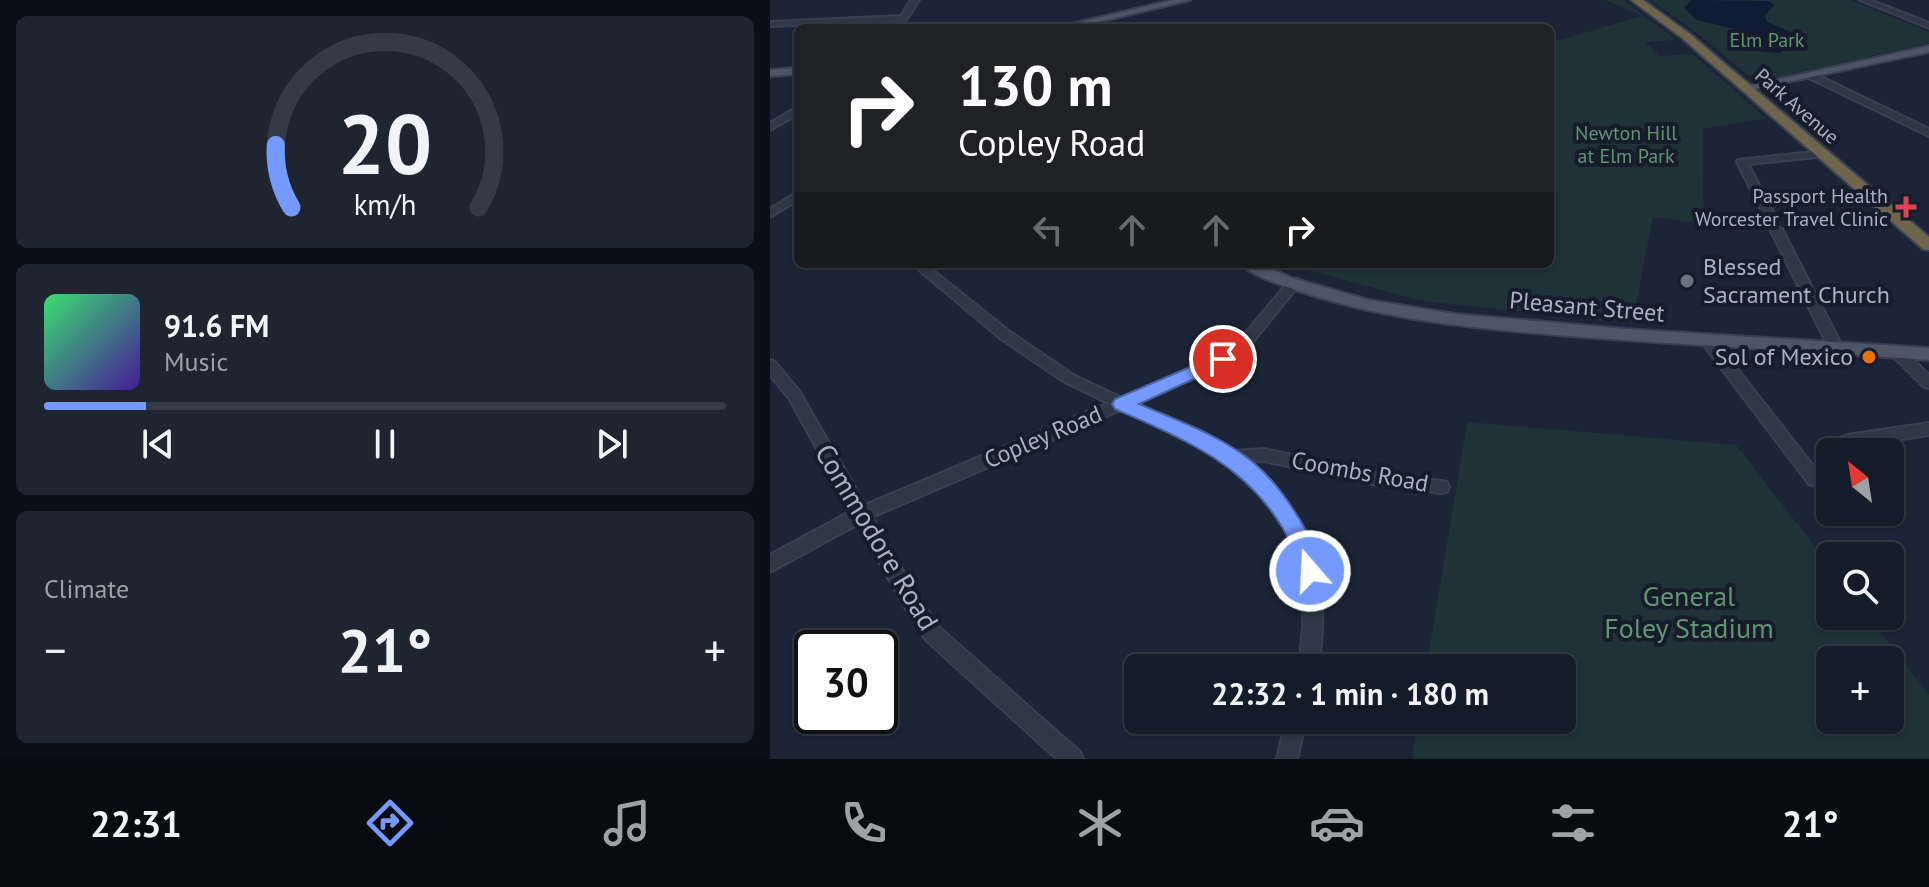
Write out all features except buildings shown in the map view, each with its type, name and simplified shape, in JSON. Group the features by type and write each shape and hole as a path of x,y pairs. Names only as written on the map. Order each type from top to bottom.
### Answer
{"highway":[{"name":"Park Avenue","path":"1636,0 1686,36 1926,239"}],"main road":[{"path":"1078,24 1185,0"},
{"path":"1745,88 1929,49"},
{"path":"770,73 794,71"},
{"name":"Pleasant Street","path":"1259,268 1382,308 1457,320 1708,341 1929,354"}],"street":[{"path":"900,24 915,0"},
{"path":"1864,0 1929,26"},
{"path":"805,24 904,18"},
{"path":"772,26 794,25"},
{"path":"1810,75 1926,130"},
{"path":"770,127 794,112"},
{"path":"1823,154 1742,162 1836,348"},
{"path":"770,214 794,198"},
{"path":"923,268 1031,354 1068,378 1231,457 1269,491 1290,520 1305,550 1314,591 1316,636 1312,654"},
{"name":"Copley Road","path":"770,564 861,514 1234,353 1270,315 1295,282"},
{"path":"1708,341 1815,480"},
{"path":"1897,352 1929,383"},
{"name":"Commodore Road","path":"770,365 786,382 933,634 1073,759"},
{"path":"1868,438 1929,429"},
{"name":"Coombs Road","path":"1231,457 1264,455 1372,478 1441,487"},
{"path":"1287,759 1293,734"}],"green space":[{"name":"Newton Hill at Elm Park","path":"1605,0 1623,0 1677,40 1645,42 1659,56 1693,54 1766,118 1702,129 1704,224 1653,217 1632,324 1418,300 1302,268 1554,268 1554,42 1642,16"},
{"name":"Elm Park","path":"1650,0 1850,0 1929,32 1929,43 1757,82"},
{"name":"General Foley Stadium","path":"1467,422 1736,445 1816,548 1816,630 1879,630 1891,646 1816,646 1816,734 1904,734 1904,663 1929,695 1929,759 1412,759 1416,734 1576,734 1576,654 1428,654"}],"water":[{"path":"1691,0 1769,1 1774,5 1765,16 1767,22 1793,33 1799,40 1784,46 1780,53 1756,51 1737,42 1746,33 1744,31 1697,20 1684,8"}],"place":[{"name":"Passport Health Worcester Travel Clinic","path":"1906,207"},
{"name":"Blessed Sacrament Church","path":"1687,281"},
{"name":"Sol of Mexico","path":"1869,357"}],"route":[{"path":"1223,359 1121,404 1193,436 1224,452 1247,469 1269,491 1290,520 1305,550 1310,571"}]}
